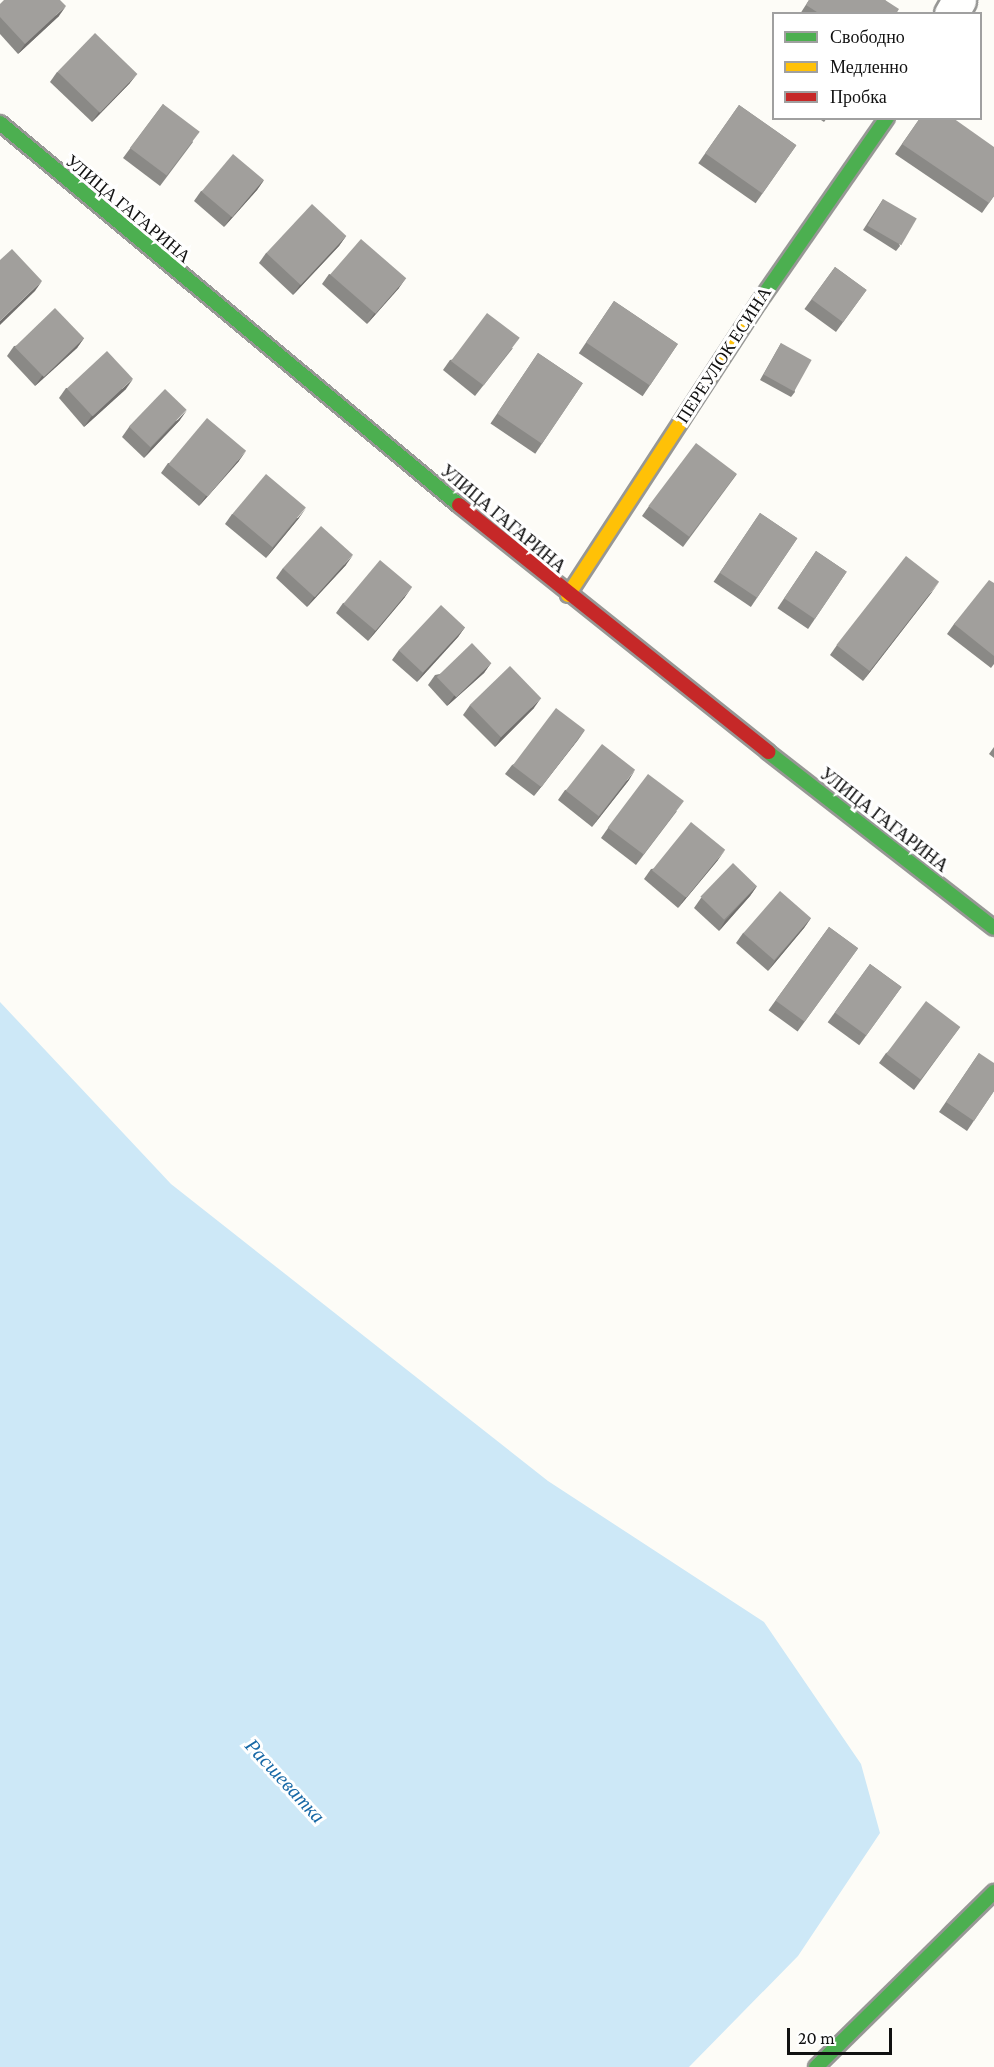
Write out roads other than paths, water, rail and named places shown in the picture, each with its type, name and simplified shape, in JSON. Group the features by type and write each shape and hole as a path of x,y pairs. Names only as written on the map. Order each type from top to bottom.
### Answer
{"street":[{"name":"ПЕРЕУЛОК ЕСИНА","path":"568,596 808,227 886,120"},
{"name":"УЛИЦА ГАГАРИНА","path":"0,123 568,596 994,928"},
{"path":"816,2067 994,1892"}],"water":[{"name":"Расшеватка","path":"0,1002 171,1184 548,1481 764,1622 861,1764 880,1833 798,1956 689,2067 0,2067"}]}
